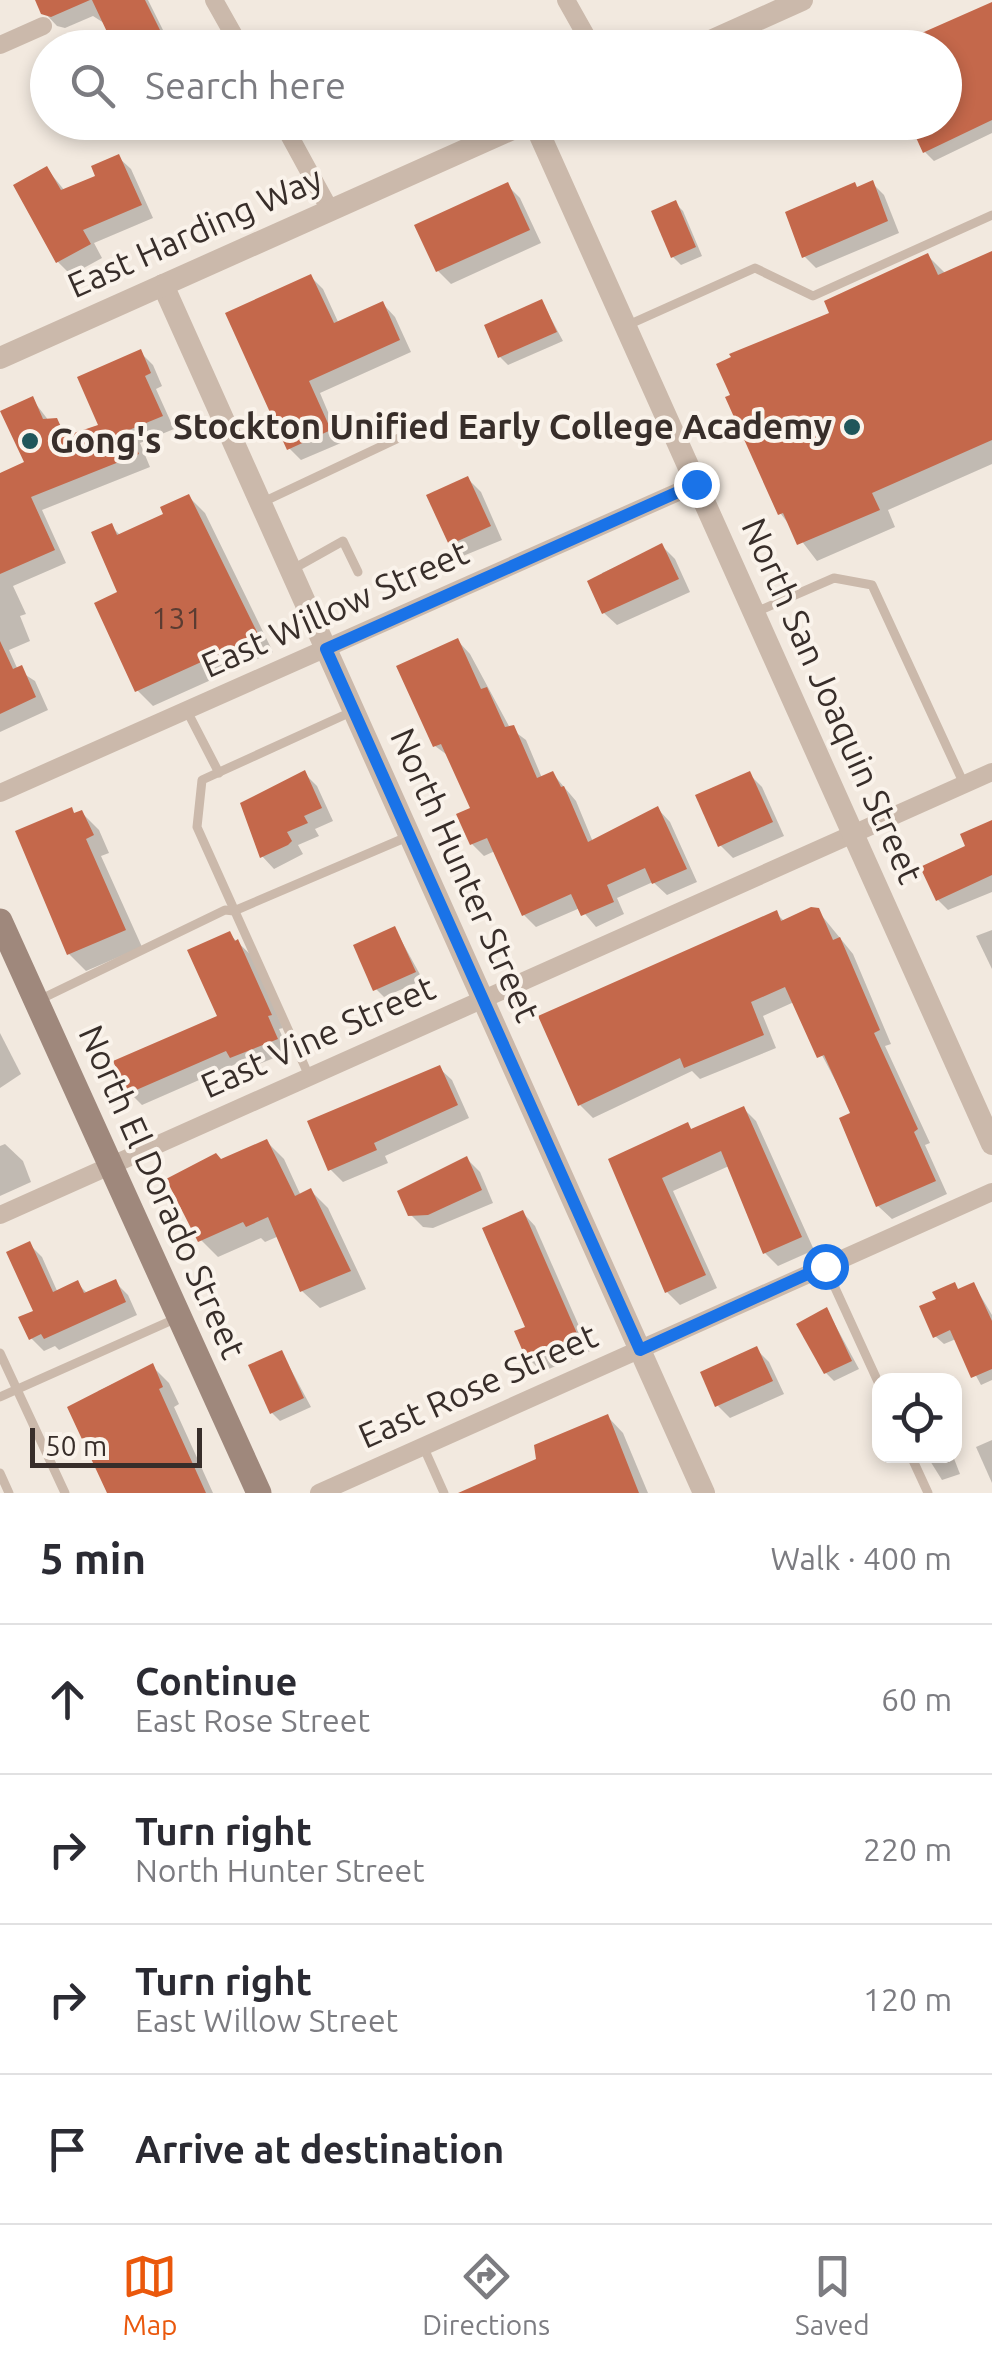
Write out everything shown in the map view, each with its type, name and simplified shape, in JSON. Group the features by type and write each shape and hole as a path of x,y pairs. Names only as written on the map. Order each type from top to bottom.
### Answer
{"main road":[{"name":"North El Dorado Street","path":"0,921 259,1493"}],"street":[{"path":"214,0 230,30"},
{"path":"566,0 582,30"},
{"path":"730,30 777,5"},
{"path":"34,30 43,26"},
{"path":"0,45 30,32"},
{"path":"292,140 330,210"},
{"name":"East Harding Way","path":"0,358 490,140"},
{"name":"North San Joaquin Street","path":"539,140 992,1144"},
{"name":"North Hunter Street","path":"163,284 704,1493"},
{"name":"East Willow Street","path":"0,793 696,484"},
{"name":"East Vine Street","path":"0,1215 992,772"},
{"name":"East Rose Street","path":"319,1493 992,1192"}],"lane":[{"path":"626,326 755,268 813,296 992,215"},
{"path":"261,503 420,428"},
{"path":"291,570 342,541 358,572"},
{"path":"754,613 834,578 872,584 964,784"},
{"path":"187,710 219,773"},
{"path":"309,1077 196,827 202,780 354,711"},
{"path":"37,1001 225,910 234,911 409,836"},
{"path":"825,1266 874,1373"},
{"path":"0,1397 180,1317"},
{"path":"0,1353 65,1493"},
{"path":"423,1446 444,1493"},
{"path":"914,1463 928,1493"},
{"path":"0,1473 9,1493"}],"building":[{"path":"35,0 90,0 51,17 41,14"},
{"path":"92,0 145,0 160,30 106,30"},
{"path":"992,2 992,120 962,134 962,30 929,30"},
{"path":"917,140 950,140 923,153"},
{"path":"119,154 142,205 83,230 91,244 56,263 13,185 47,166 61,190 95,176 91,166"},
{"path":"873,180 888,221 802,258 785,212 855,182 857,187"},
{"path":"508,182 530,230 436,272 414,225"},
{"path":"676,200 696,247 671,258 651,211"},
{"path":"992,251 992,440 872,493 880,510 797,545 783,513 778,515 725,397 730,395 716,364 731,357 729,354 829,313 824,301 928,253 938,275"},
{"path":"311,274 334,323 383,301 400,340 309,381 331,430 287,450 225,313"},
{"path":"542,299 557,332 498,358 484,325"},
{"path":"141,349 151,373 145,376 163,416 129,430 139,454 31,497 55,550 0,574 0,473 24,462 0,411 33,396 43,419 57,418 65,436 98,425 77,377"},
{"path":"468,476 491,526 449,545 426,495"},
{"path":"189,494 259,636 135,692 94,603 117,592 91,532 112,523 117,535 163,514 160,507"},
{"path":"662,543 679,579 602,614 587,581"},
{"path":"458,638 481,689 487,687 505,727 514,725 537,778 553,771 561,787 564,786 588,842 658,806 687,869 652,884 645,868 607,885 614,902 581,916 571,894 522,916 487,838 470,845 456,814 470,808 441,744 433,747 396,666"},
{"path":"0,641 13,669 22,665 36,697 0,714"},
{"path":"305,770 322,808 304,816 308,823 287,832 292,841 288,845 260,858 240,803"},
{"path":"750,771 773,822 718,847 695,795"},
{"path":"72,807 74,813 82,810 94,835 86,839 126,930 67,955 15,831"},
{"path":"992,820 992,875 936,901 920,867 965,846 960,834"},
{"path":"811,907 819,908 833,940 840,937 880,1030 874,1033 918,1129 914,1132 936,1181 876,1207 839,1118 850,1113 824,1055 817,1058 785,987 751,1002 764,1035 684,1068 680,1058 578,1106 538,1016 777,910 781,921"},
{"path":"395,926 416,972 373,991 353,945"},
{"path":"230,931 235,941 238,939 272,1015 268,1016 278,1039 230,1058 226,1051 127,1094 113,1061 217,1016 187,950"},
{"path":"440,1065 458,1105 374,1143 377,1150 328,1171 307,1121"},
{"path":"744,1106 802,1237 763,1254 721,1151 662,1178 706,1275 665,1293 608,1159 688,1122 691,1129"},
{"path":"267,1139 295,1196 311,1188 351,1271 300,1292 268,1217 246,1227 243,1222 198,1242 166,1179 216,1153 221,1159"},
{"path":"467,1156 482,1190 428,1215 408,1216 397,1191"},
{"path":"523,1210 579,1338 527,1361 514,1331 525,1327 482,1228"},
{"path":"30,1241 53,1292 78,1280 84,1293 116,1279 126,1302 44,1339 41,1334 29,1340 18,1317 33,1311 6,1252"},
{"path":"955,1282 958,1289 974,1282 992,1321 992,1369 971,1378 950,1330 933,1338 919,1306 936,1299 932,1292"},
{"path":"827,1307 852,1361 824,1374 796,1324"},
{"path":"757,1346 773,1381 715,1407 700,1372"},
{"path":"282,1350 304,1398 270,1414 248,1365"},
{"path":"153,1363 163,1387 159,1389 206,1493 107,1493 67,1407"},
{"path":"608,1414 639,1493 458,1493 536,1459 534,1445"}],"place":[{"name":"Stockton Unified Early College Academy","path":"852,427"},
{"name":"Gong's","path":"30,441"}],"route":[{"path":"696,484 326,649 640,1350 825,1266"}]}
